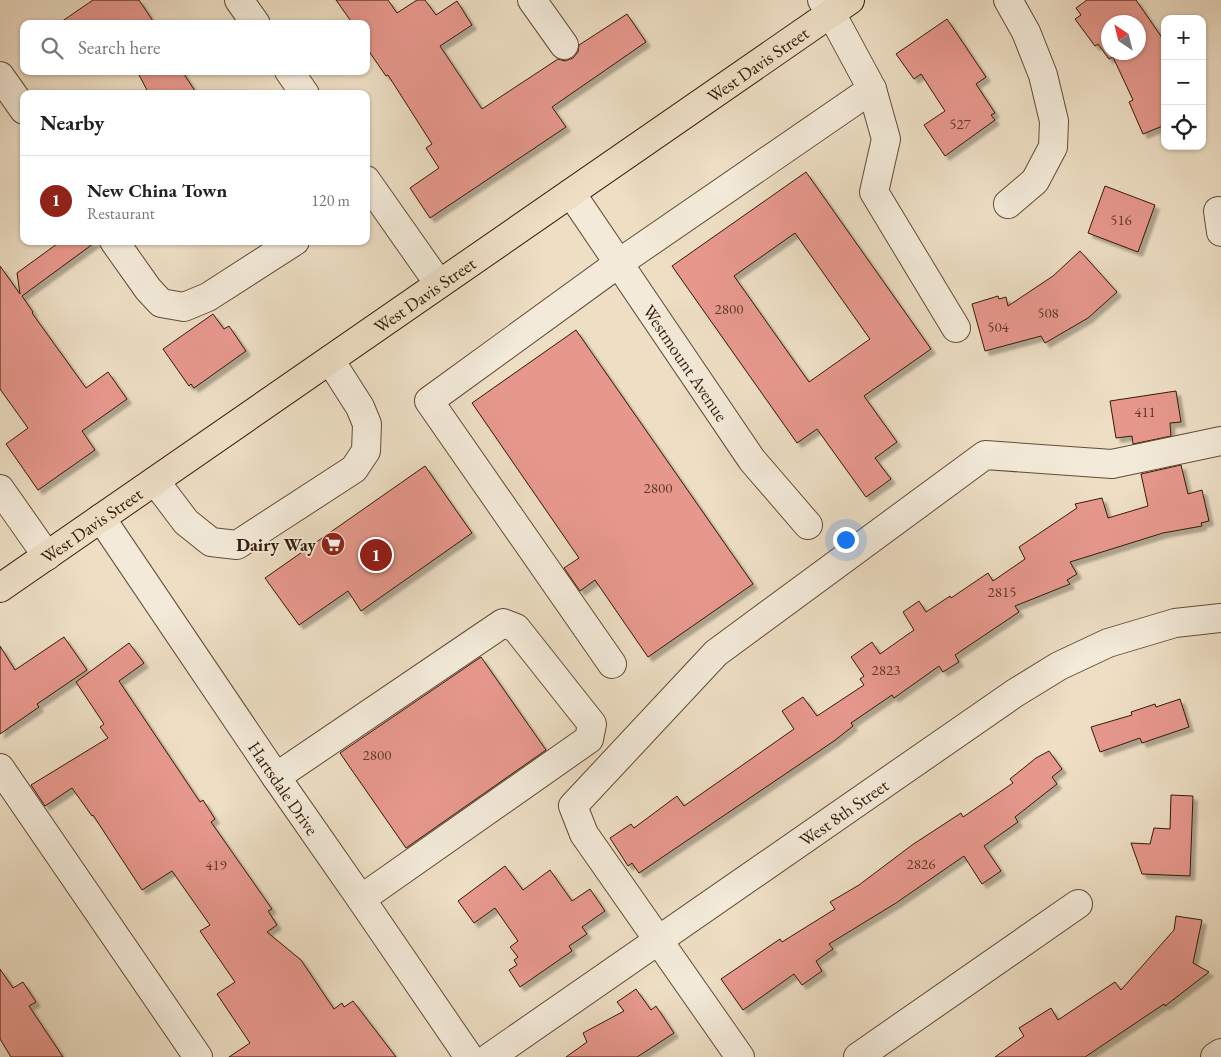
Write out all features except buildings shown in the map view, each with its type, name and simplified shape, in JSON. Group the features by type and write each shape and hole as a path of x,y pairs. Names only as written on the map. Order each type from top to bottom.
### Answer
{"main road":[{"name":"West Davis Street","path":"0,588 571,193 834,4"}],"street":[{"path":"239,0 253,20"},
{"path":"532,0 564,45"},
{"path":"1008,0 1026,32 1043,75 1054,121 1053,147 1035,181 1008,204"},
{"path":"834,4 872,89 886,140 874,192 956,328"},
{"path":"292,75 302,90"},
{"path":"0,76 20,104"},
{"path":"612,664 429,401 619,263 872,89"},
{"path":"370,190 439,284"},
{"name":"Westmount Avenue","path":"571,193 752,460 808,525"},
{"path":"117,245 148,289 161,303 184,307 208,297 289,245"},
{"path":"155,481 186,522 211,542 237,545 354,469 366,451 366,424 360,407 330,360"},
{"path":"740,1057 584,834 573,806 716,653 985,455 1112,464 1221,441"},
{"path":"0,489 47,556"},
{"name":"Hartsdale Drive","path":"101,518 276,777 362,899 469,1057"},
{"name":"West 8th Street","path":"490,1057 1015,693 1059,666 1108,643 1175,623 1221,618"},
{"path":"276,777 503,623 516,628 592,724 589,739 362,899"},
{"path":"0,768 198,1057"},
{"path":"858,1057 1078,904"},
{"path":"1215,1057 1221,1053"}],"place":[{"name":"Dairy Way","path":"333,544"},
{"name":"New China Town","path":"376,555"}]}
